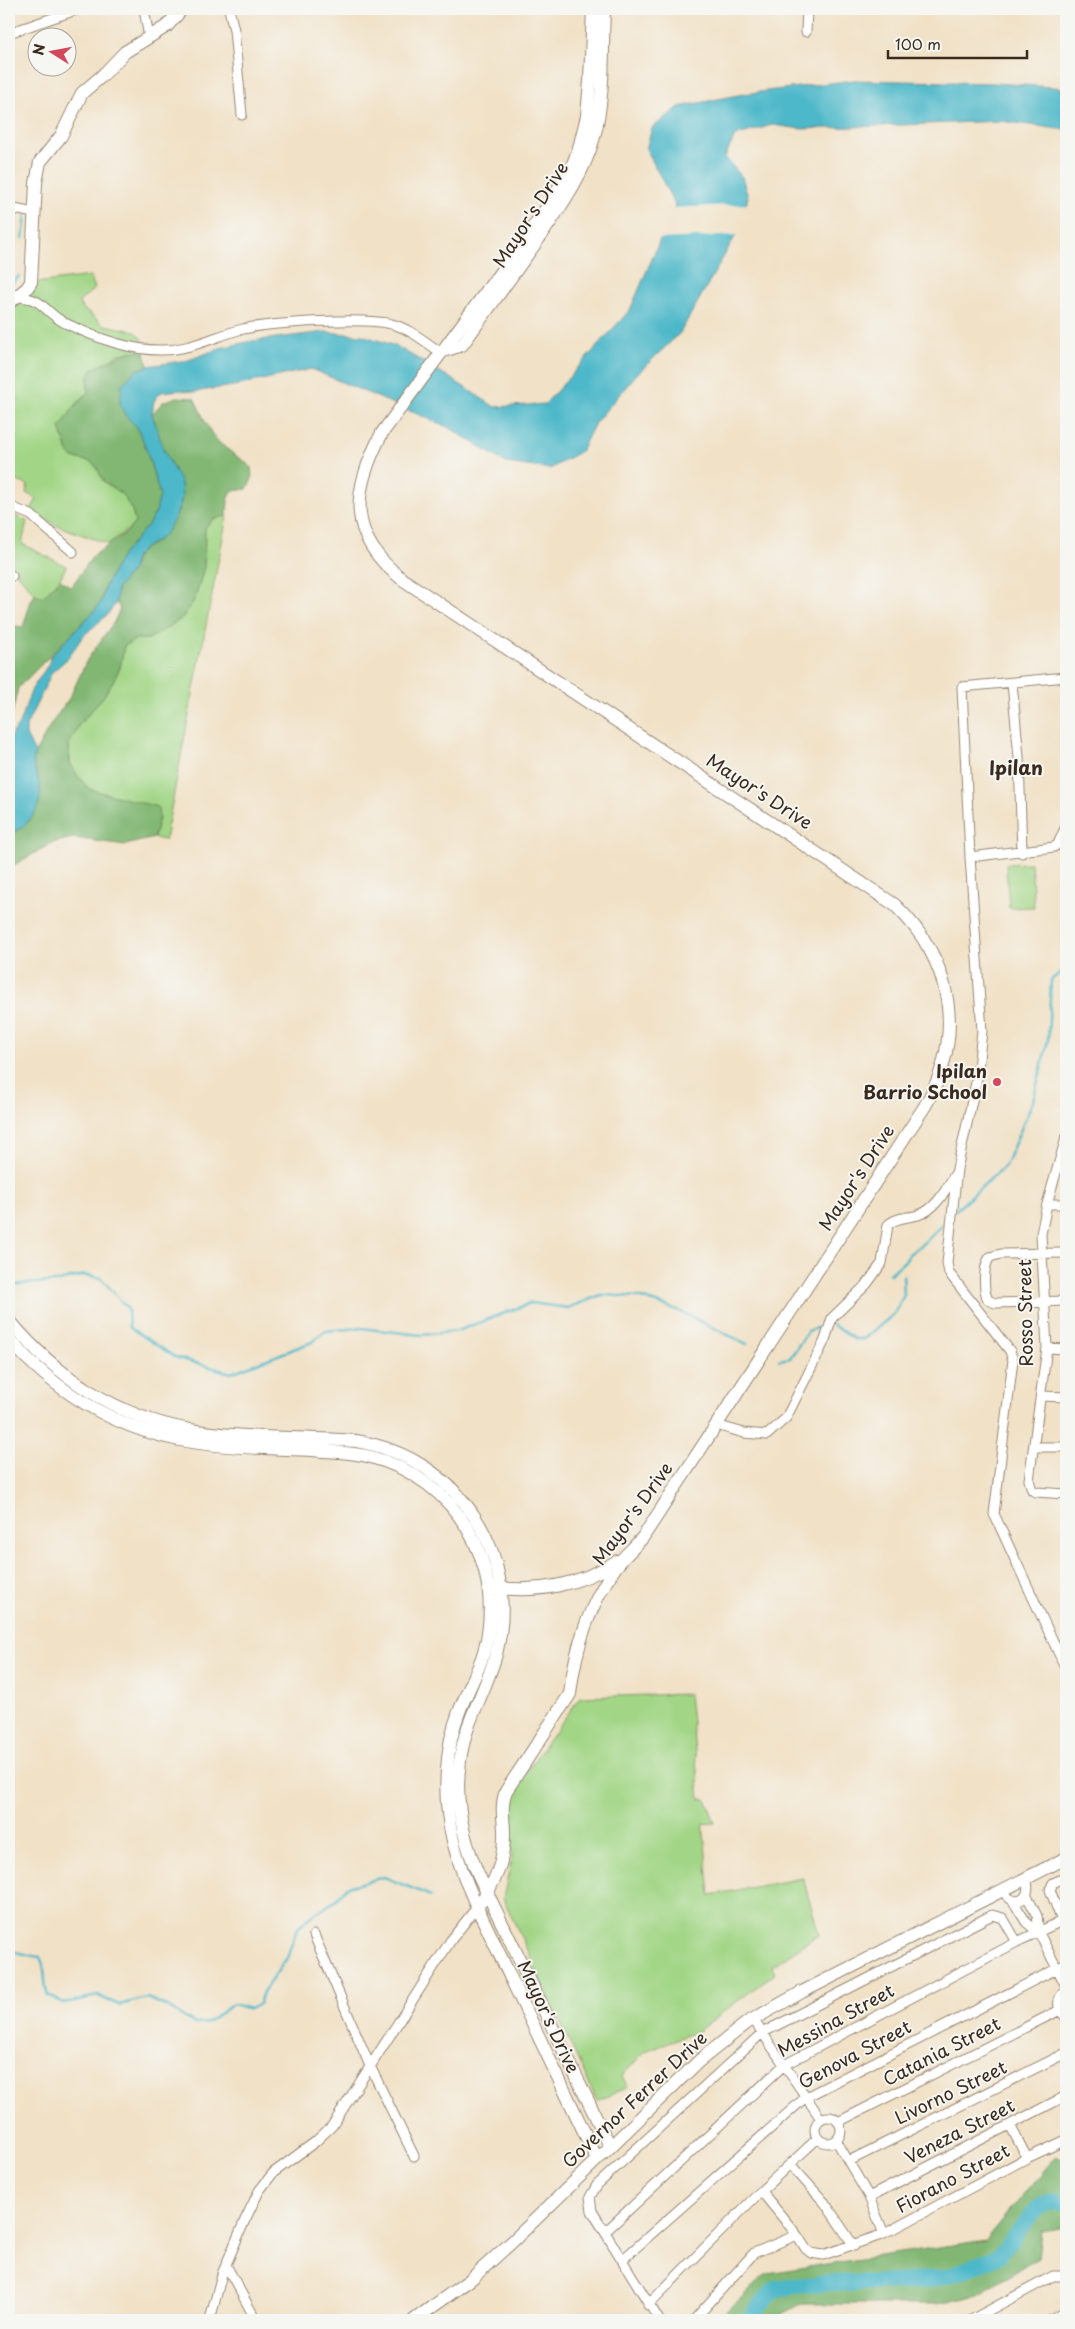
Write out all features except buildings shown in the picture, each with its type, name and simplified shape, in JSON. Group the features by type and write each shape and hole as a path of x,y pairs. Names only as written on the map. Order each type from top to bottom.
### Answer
{"street":[{"path":"9,33 79,9"},
{"path":"144,9 148,38"},
{"path":"13,300 31,282 34,213 40,162 61,136 82,93 125,52 168,26 182,9"},
{"path":"229,9 234,30 242,116"},
{"name":"Mayor's Drive","path":"561,195 584,133 590,81 593,9"},
{"name":"Mayor's Drive","path":"596,2159 477,1907 498,1875 503,1856 503,1798 570,1694 576,1655 585,1627 608,1579 623,1557 643,1537 933,1092 944,1061 948,1033 948,1000 939,967 923,935 909,918 880,893 410,584 383,563 369,545 363,530 359,508 365,472 387,426 511,258 583,169 594,136 601,82 604,9"},
{"path":"806,32 807,9"},
{"path":"9,208 34,213"},
{"path":"13,300 35,299 53,316 66,323 122,345 163,350 203,343 243,329 314,322 374,322 394,324 402,328 438,355"},
{"path":"9,506 31,515 73,552"},
{"path":"1066,678 962,687 970,858 982,1031 978,1078 957,1169 948,1263 949,1273 1010,1351 1013,1360 994,1514 1066,1668"},
{"path":"1012,683 1019,757 1022,853"},
{"path":"970,858 1054,848 1058,844 1066,826"},
{"name":"Rosso Street","path":"1066,1138 1064,1156 1046,1204 1041,1234 1047,1348 1029,1480 1032,1490 1042,1493 1066,1494"},
{"path":"716,1425 744,1433 767,1435 781,1424 795,1401 825,1340 832,1318 867,1284 882,1263 888,1225 893,1221 920,1215 930,1209 946,1189 957,1169"},
{"path":"1046,1204 1066,1204"},
{"path":"1066,1253 1001,1254 990,1257 986,1266 985,1290 988,1300 995,1304 1066,1301"},
{"path":"9,1320 39,1354 69,1378 98,1397 145,1418 204,1432 356,1441 387,1448 417,1462 447,1484 477,1520 492,1549 495,1588 502,1618 490,1672 469,1720 463,1741 458,1784 461,1820 467,1847 478,1876 488,1892"},
{"path":"9,1339 41,1372 72,1396 129,1425 155,1434 204,1443 358,1454 387,1462 406,1470 441,1495 463,1521 495,1588 490,1607 486,1645 454,1726 446,1790 446,1812 454,1850 477,1907 451,1940 332,2126 315,2142 266,2180 245,2220 226,2265 217,2290 210,2320"},
{"path":"1047,1348 1066,1349"},
{"path":"1041,1396 1066,1397"},
{"path":"1034,1447 1066,1447"},
{"path":"495,1588 552,1587 573,1582 600,1571 623,1557"},
{"name":"Governor Ferrer Drive","path":"414,2320 471,2279 514,2241 698,2061 753,2020 802,1992 1066,1858"},
{"path":"1064,1920 1050,1890 1053,1883 1066,1877"},
{"path":"1026,1879 1029,1887 1027,1896 1037,1916 1039,1933 1066,1988 1059,1998 1063,2014"},
{"path":"1003,1890 1007,1897 1013,1901 1026,1922 1039,1933"},
{"name":"Mayor's Drive","path":"488,1892 610,2146"},
{"path":"1013,1901 1021,1900 1027,1896"},
{"path":"659,2320 648,2305 592,2211 590,2197 592,2190 762,2033 992,1915 1003,1918 1018,1942"},
{"name":"Messina Street","path":"605,2232 784,2065 1018,1942 1064,1920"},
{"path":"314,1935 370,2066 414,2156"},
{"name":"Genova Street","path":"622,2260 806,2097 1066,1964"},
{"name":"Catania Street","path":"838,2122 1063,2014"},
{"path":"753,2020 821,2119"},
{"name":"Livorno Street","path":"849,2161 1066,2053"},
{"name":"Veneza Street","path":"868,2197 1066,2096"},
{"path":"828,2117 838,2122 840,2131 836,2140 824,2142 818,2138 816,2126 821,2119 828,2117"},
{"path":"1010,2125 1027,2158"},
{"path":"648,2305 761,2191 818,2138"},
{"path":"836,2140 868,2197 884,2234"},
{"name":"Fiorano Street","path":"797,2235 806,2249 817,2255 854,2246 884,2234 1027,2158 1066,2140"},
{"path":"790,2164 825,2203 854,2246"},
{"path":"694,2320 754,2254 797,2235 761,2191"},
{"path":"226,2265 256,2320"},
{"path":"971,2320 1053,2276 1066,2276"},
{"path":"1051,2320 1066,2312"}],"green space":[{"path":"90,276 95,288 79,302 81,307 104,325 134,331 142,338 145,353 118,354 88,377 88,392 74,407 62,436 73,458 89,461 96,466 104,482 122,494 132,510 135,522 133,526 108,544 58,526 30,511 37,499 26,493 28,485 9,478 9,309 21,302 36,283"},
{"path":"132,351 145,353 148,366 137,370 125,415 137,427 145,445 160,495 156,512 148,525 123,554 105,587 97,608 18,688 9,727 9,625 23,627 35,594 43,597 60,579 71,587 93,556 127,532 135,522 132,510 122,494 104,482 96,466 89,461 73,458 68,452 60,428 74,407 88,392 88,377 92,369"},
{"path":"177,397 194,398 212,434 225,448 251,467 252,479 247,489 232,491 228,500 227,516 213,519 205,528 204,567 195,599 182,618 149,639 136,639 124,646 120,668 113,681 103,697 79,725 69,745 70,763 89,789 158,807 159,817 154,838 125,845 73,838 52,843 9,868 9,834 30,820 38,804 40,787 32,759 51,724 70,697 87,660 114,622 120,609 116,592 132,569 140,552 161,537 175,518 179,509 181,500 180,483 164,451 152,414 163,402"},
{"path":"9,513 27,521 22,544 66,566 60,579 43,597 35,594 9,564"},
{"path":"227,516 165,840 154,838 159,817 116,797 89,789 70,763 69,745 79,725 103,697 113,681 120,668 124,646 136,639 149,639 182,618 195,599 204,567 205,528 213,519"},
{"path":"1031,863 1034,907 1009,908 1006,864"},
{"path":"689,1694 700,1799 706,1799 715,1823 703,1824 710,1895 803,1878 819,1934 772,1966 775,1973 698,2031 645,2051 622,2076 628,2087 597,2101 503,1898 512,1858 509,1795 580,1697"},
{"path":"1056,2156 1066,2161 1066,2227 1041,2231 1038,2258 978,2295 938,2304 801,2304 772,2320 718,2320 767,2273 986,2240"}],"water":[{"path":"854,80 994,83 1066,88 1066,130 1001,121 802,129 772,125 735,136 725,157 742,177 748,197 740,228 680,333 636,375 595,423 581,451 550,469 506,463 450,428 311,369 239,385 194,392 181,390 161,392 154,401 152,414 164,451 181,483 182,499 175,518 164,536 143,549 135,558 132,570 117,589 116,603 107,615 83,636 67,659 52,672 26,726 26,735 35,753 34,766 40,788 39,803 28,822 9,834 9,788 12,780 9,772 9,739 19,724 32,689 48,665 51,656 97,608 105,587 123,554 148,525 156,512 160,495 145,445 137,427 125,415 120,404 122,384 137,370 148,366 189,360 220,348 252,341 325,332 362,335 396,346 495,407 545,404 630,310 675,205 646,149 652,128 679,107 743,94"}],"pier":[{"path":"748,204 739,235 658,239 671,208"}],"waterway":[{"path":"23,238 26,215"},
{"path":"9,286 19,276"},
{"path":"956,1210 1005,1166 1033,1101 1048,1040 1051,980 1066,968"},
{"path":"889,1273 907,1259 908,1255 927,1240 949,1218"},
{"path":"9,1285 54,1282 84,1275 101,1278 128,1309 129,1327 175,1357 231,1373 312,1342 325,1331 360,1328 421,1335 457,1331 531,1303 568,1308 601,1295 638,1297 677,1310 747,1344"},
{"path":"833,1325 854,1339 864,1339 894,1314 904,1295 903,1276"},
{"path":"779,1360 790,1358 808,1331 826,1325"},
{"path":"9,1953 10,1951 40,1957 44,1968 48,1996 64,2003 98,1996 119,2005 147,1998 166,2006 195,2024 207,2023 233,2004 250,2009 259,2004 263,1992 287,1958 297,1929 311,1916 335,1901 347,1887 384,1877 431,1896"},
{"path":"750,2320 759,2306 775,2289 823,2284 908,2282 957,2273 999,2255 1036,2210 1045,2204 1055,2202 1066,2204"}],"place":[{"name":"Ipilan Barrio School","path":"997,1082"}],"district":[{"name":"Ipilan","path":"1016,768"}]}
